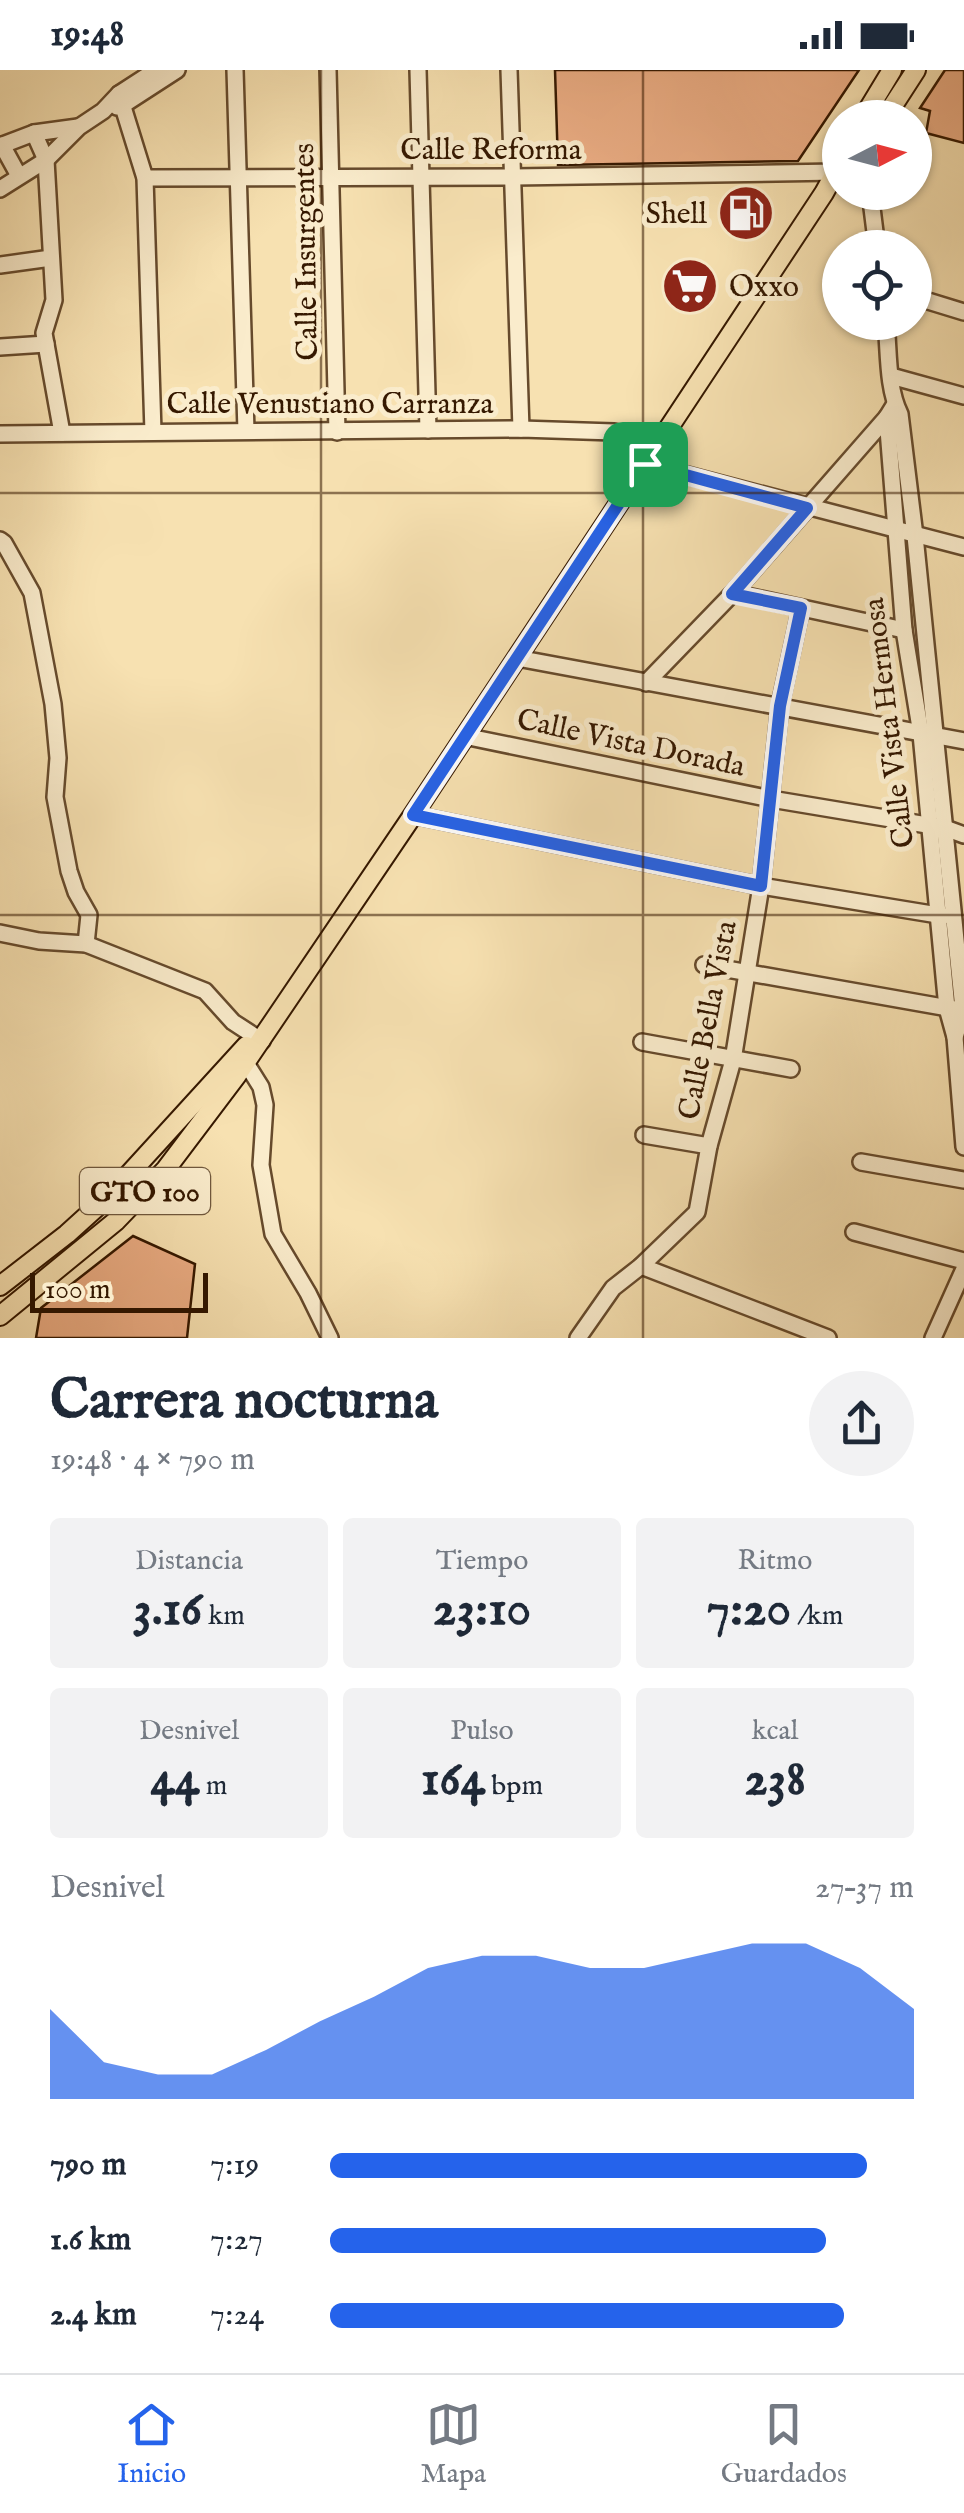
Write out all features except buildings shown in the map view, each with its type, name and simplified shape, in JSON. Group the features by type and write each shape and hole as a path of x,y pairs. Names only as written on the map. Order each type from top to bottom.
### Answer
{"main road":[{"path":"874,100 892,70"},
{"path":"897,100 916,70"},
{"name":"GTO 100","path":"0,1316 116,1221 154,1182 246,1062 822,195"},
{"name":"GTO 100","path":"3,1281 67,1234 110,1195 262,1035"}],"street":[{"path":"121,100 156,70"},
{"path":"0,189 46,160 79,127 177,70"},
{"path":"235,70 246,431"},
{"name":"Calle Insurgentes","path":"328,70 337,432"},
{"path":"418,70 428,430"},
{"path":"509,70 521,428"},
{"path":"121,100 146,178 153,432"},
{"path":"19,176 1,145 34,134 79,127"},
{"path":"34,134 46,160 54,300 44,333 62,432"},
{"name":"Calle Reforma","path":"146,178 514,177 822,169"},
{"path":"0,265 51,258"},
{"path":"932,302 964,312"},
{"name":"Calle Vista Hermosa","path":"888,340 894,412 894,530 904,630 928,735"},
{"path":"0,347 46,344"},
{"path":"891,376 964,396"},
{"path":"646,683 732,594 894,412"},
{"name":"Calle Vista Hermosa","path":"894,412 916,536 928,735 951,918 964,1147"},
{"name":"Calle Venustiano Carranza","path":"0,434 521,428 614,432 658,443"},
{"path":"645,464 964,547"},
{"path":"0,540 32,594 53,704 58,758 55,797 69,870 90,915 86,944"},
{"path":"732,594 904,630"},
{"name":"Calle Bella Vista","path":"578,1338 613,1288 697,1212 709,1146 733,1060 761,886 780,706 801,608"},
{"path":"517,658 964,741"},
{"name":"Calle Vista Dorada","path":"464,736 964,834"},
{"path":"413,815 761,886 951,918"},
{"path":"0,933 86,944 206,991 233,1022 262,1035"},
{"path":"704,965 955,1009"},
{"path":"642,1042 791,1068"},
{"path":"246,1062 261,1086 265,1105 262,1165 273,1234 330,1338"},
{"path":"644,1136 709,1146"},
{"path":"861,1162 964,1180"},
{"path":"854,1232 964,1265 933,1338"},
{"path":"641,1266 828,1338"}],"place":[{"name":"Shell","path":"746,213"},
{"name":"Oxxo","path":"690,286"}],"route":[{"path":"645,464 807,508 732,594 801,608 780,706 761,886 413,815 645,464"}]}
